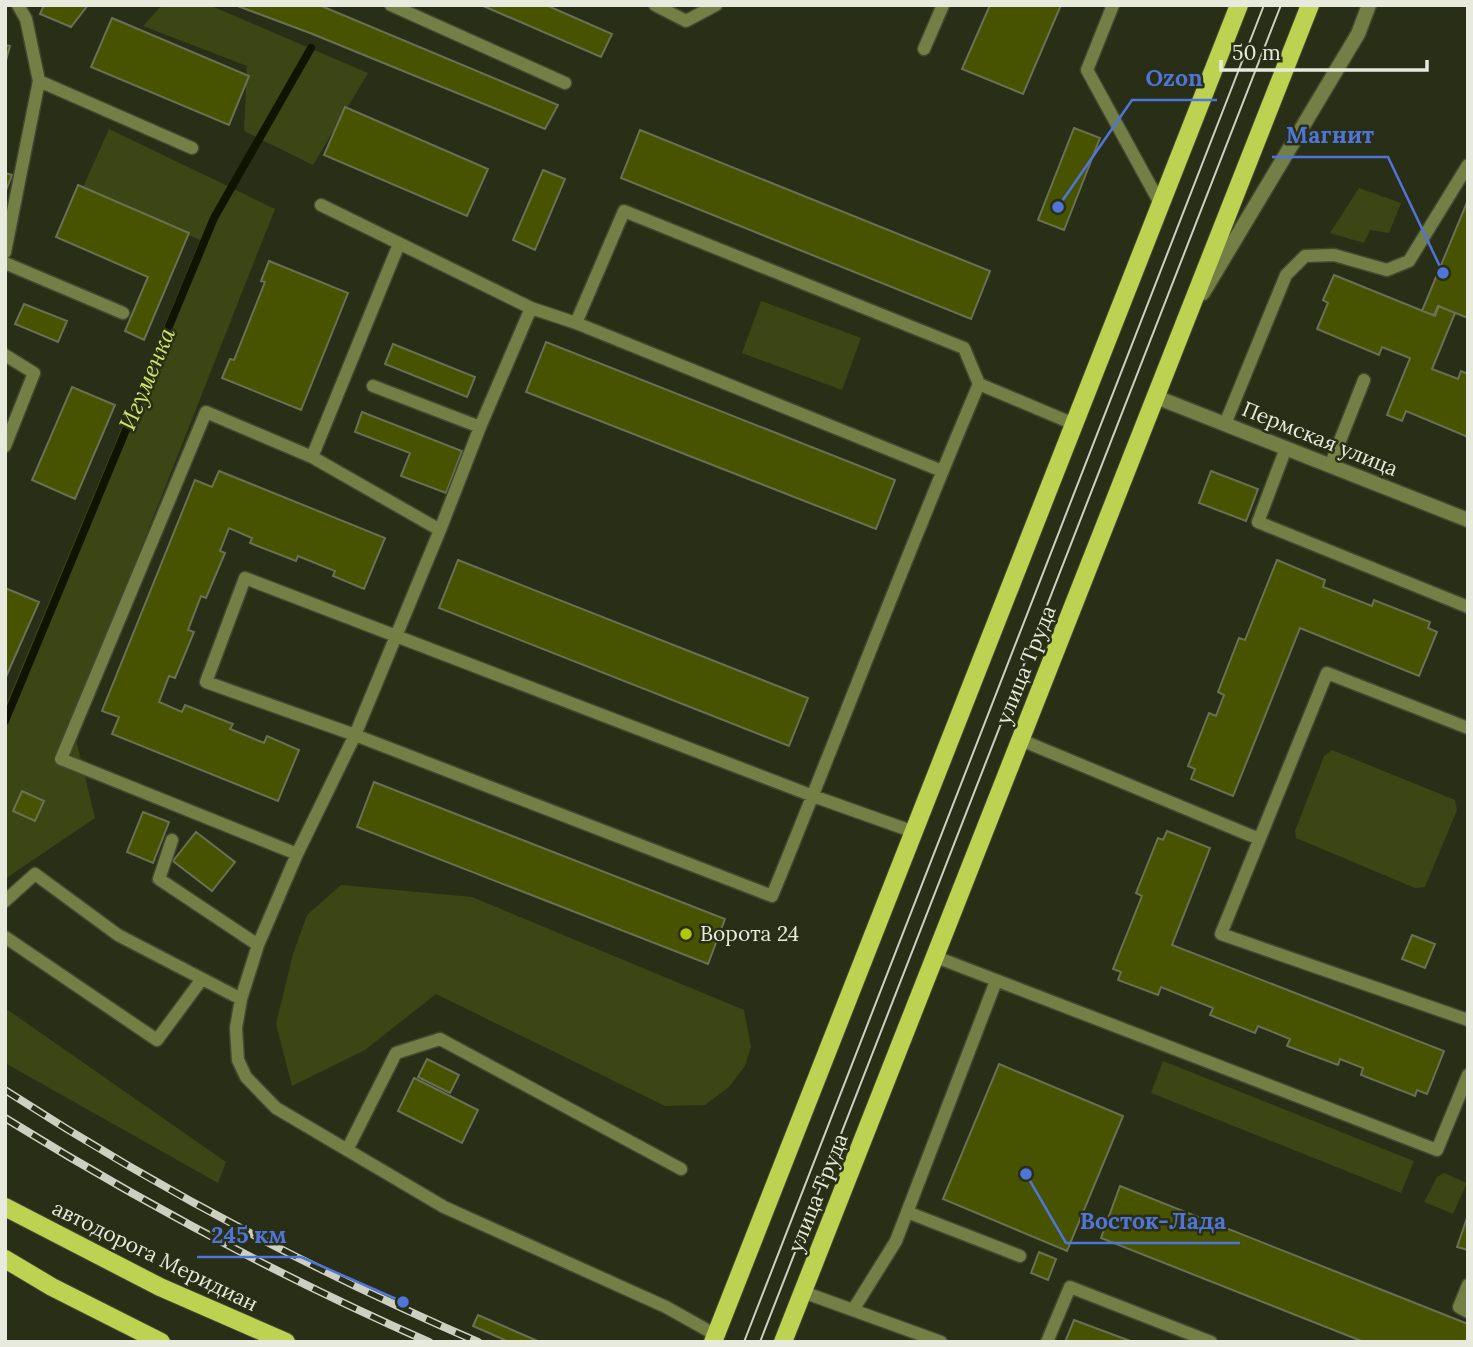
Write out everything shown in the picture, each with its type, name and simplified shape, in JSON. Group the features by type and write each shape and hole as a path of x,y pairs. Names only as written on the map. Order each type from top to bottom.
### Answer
{"main road":[{"name":"улица Труда","path":"715,1338 1239,5"},
{"name":"улица Труда","path":"783,1342 1310,5"},
{"name":"автодорога Меридиан","path":"5,1207 160,1287 286,1342"},
{"path":"5,1259 52,1287 161,1342"}],"street":[{"path":"1184,324 1358,34 1369,5"},
{"name":"Пермская улица","path":"1156,397 1468,520"}],"lane":[{"path":"5,252 38,81 26,19 18,5"},
{"path":"391,5 565,83"},
{"path":"655,5 686,21 716,5"},
{"path":"924,49 943,5"},
{"path":"1113,5 1087,70 1161,205"},
{"path":"38,81 192,148"},
{"path":"1225,424 1286,275 1305,256 1334,255 1387,270 1409,261 1468,165"},
{"path":"321,205 531,308 576,323 942,471"},
{"path":"576,323 624,211 964,348 979,384 1074,424"},
{"path":"312,457 399,244"},
{"path":"5,263 123,313"},
{"path":"531,308 355,735 297,854 258,945 241,999 236,1028 238,1060 246,1077 276,1108 444,1207 666,1307 715,1338"},
{"path":"5,355 34,373 5,446"},
{"path":"1330,466 1364,380"},
{"path":"914,832 813,796 246,578 206,682 355,735 772,896 813,796 942,471 979,384"},
{"path":"373,386 480,427"},
{"path":"297,854 61,759 206,412 312,457 440,530"},
{"path":"1286,448 1258,522 1468,607"},
{"path":"1468,728 1327,673 1221,934 1468,1020"},
{"path":"1021,740 1259,839"},
{"path":"172,840 159,879 258,945"},
{"path":"5,901 35,874 118,935 241,999"},
{"path":"5,937 157,1040 202,979"},
{"path":"936,957 1437,1150 1468,1075"},
{"path":"853,1310 896,1241 996,981"},
{"path":"347,1150 396,1053 440,1039 681,1169"},
{"path":"907,1212 1020,1256"},
{"path":"1468,1285 1459,1307 1468,1312"},
{"path":"1047,1342 1070,1287 1211,1342"},
{"path":"803,1292 941,1342"}],"green space":[{"path":"162,5 209,5 368,73 313,165 244,131 247,66 143,26"},
{"path":"109,129 275,209 72,723 95,818 5,879 5,707 200,240 83,187"},
{"path":"1359,188 1401,203 1389,233 1370,230 1364,243 1330,233"},
{"path":"761,301 861,338 842,390 742,353"},
{"path":"1332,750 1455,800 1457,810 1425,887 1415,888 1296,838 1295,831 1324,756"},
{"path":"341,885 472,897 744,1010 751,1047 745,1066 729,1087 705,1105 665,1106 436,994 365,1050 292,1086 276,1024 293,954 307,915"},
{"path":"5,1008 226,1162 218,1183 5,1063"},
{"path":"1163,1061 1414,1161 1401,1193 1151,1093"},
{"path":"1444,1173 1467,1183 1453,1214 1424,1202 1437,1177"}],"building":[{"path":"44,5 88,5 71,27 40,14"},
{"path":"235,5 319,5 558,105 545,129"},
{"path":"481,5 546,5 612,34 601,57"},
{"path":"990,5 1061,5 1023,94 962,69"},
{"path":"112,18 249,76 229,125 91,67"},
{"path":"5,45 10,46 5,64"},
{"path":"345,107 488,169 467,216 324,155"},
{"path":"1074,128 1100,138 1064,230 1038,220"},
{"path":"640,130 990,271 971,319 621,178"},
{"path":"543,170 565,179 535,250 513,240"},
{"path":"5,173 12,175 5,193"},
{"path":"78,185 189,233 144,340 125,331 148,277 56,237"},
{"path":"1468,200 1468,318 1438,306 1434,315 1422,311"},
{"path":"269,261 348,293 301,410 222,378 230,359 234,360 265,282 261,281"},
{"path":"1334,275 1435,316 1439,306 1455,313 1432,369 1458,379 1461,371 1468,374 1468,437 1406,411 1402,421 1387,415 1410,358 1382,347 1379,355 1317,329 1328,303 1323,300"},
{"path":"24,304 67,321 58,342 15,324"},
{"path":"546,342 895,480 876,529 526,392"},
{"path":"393,344 475,377 467,397 385,364"},
{"path":"72,387 115,405 75,499 32,480"},
{"path":"362,412 462,451 446,493 401,476 410,453 355,432"},
{"path":"219,471 385,538 364,589 333,576 335,571 298,556 296,561 250,543 252,538 229,528 220,551 225,553 206,598 201,596 188,630 194,632 175,678 169,676 159,702 182,712 185,705 233,724 230,729 264,743 267,736 299,750 278,801 112,734 119,717 102,711 195,480 212,487"},
{"path":"1211,471 1258,489 1246,521 1199,503"},
{"path":"458,560 808,698 789,746 439,608"},
{"path":"1277,560 1325,580 1323,587 1372,606 1374,600 1430,622 1428,628 1437,632 1419,676 1300,628 1233,796 1191,779 1195,769 1188,766 1209,713 1216,716 1224,695 1218,692 1239,638 1245,640"},
{"path":"5,588 39,602 5,679"},
{"path":"374,782 725,919 708,964 357,827"},
{"path":"22,791 44,801 35,821 13,811"},
{"path":"143,812 169,822 153,863 127,852"},
{"path":"1167,831 1210,848 1172,945 1444,1051 1427,1094 1417,1090 1415,1096 1361,1075 1363,1068 1340,1059 1338,1065 1287,1046 1290,1039 1258,1026 1255,1033 1210,1015 1213,1008 1161,987 1158,995 1118,980 1121,972 1113,969 1142,896 1136,893 1158,838 1163,840"},
{"path":"196,832 235,862 212,891 173,861"},
{"path":"1412,935 1435,944 1425,968 1402,959"},
{"path":"427,1059 459,1075 450,1093 418,1077"},
{"path":"999,1064 1123,1116 1067,1251 943,1199"},
{"path":"414,1078 478,1110 462,1143 398,1111"},
{"path":"1120,1186 1468,1324 1468,1342 1364,1342 1101,1238"},
{"path":"1468,1215 1468,1250 1457,1247"},
{"path":"1039,1252 1056,1259 1048,1280 1031,1273"},
{"path":"478,1315 540,1342 509,1342 473,1326"},
{"path":"1074,1320 1133,1342 1065,1342"}],"waterway":[{"name":"Игуменка","path":"5,721 214,218 311,48"}],"tram line":[{"path":"744,1342 1264,5"},
{"path":"760,1342 1281,5"}],"railway":[{"path":"5,1090 119,1160 236,1226 356,1286 478,1342"},
{"path":"5,1118 213,1238 320,1292 429,1342"}],"place":[{"name":"Ozon","path":"1058,207"},
{"name":"Магнит","path":"1443,273"},
{"name":"Ворота 24","path":"686,934"},
{"name":"Восток-Лада","path":"1026,1174"},
{"name":"245 км","path":"403,1302"}]}
